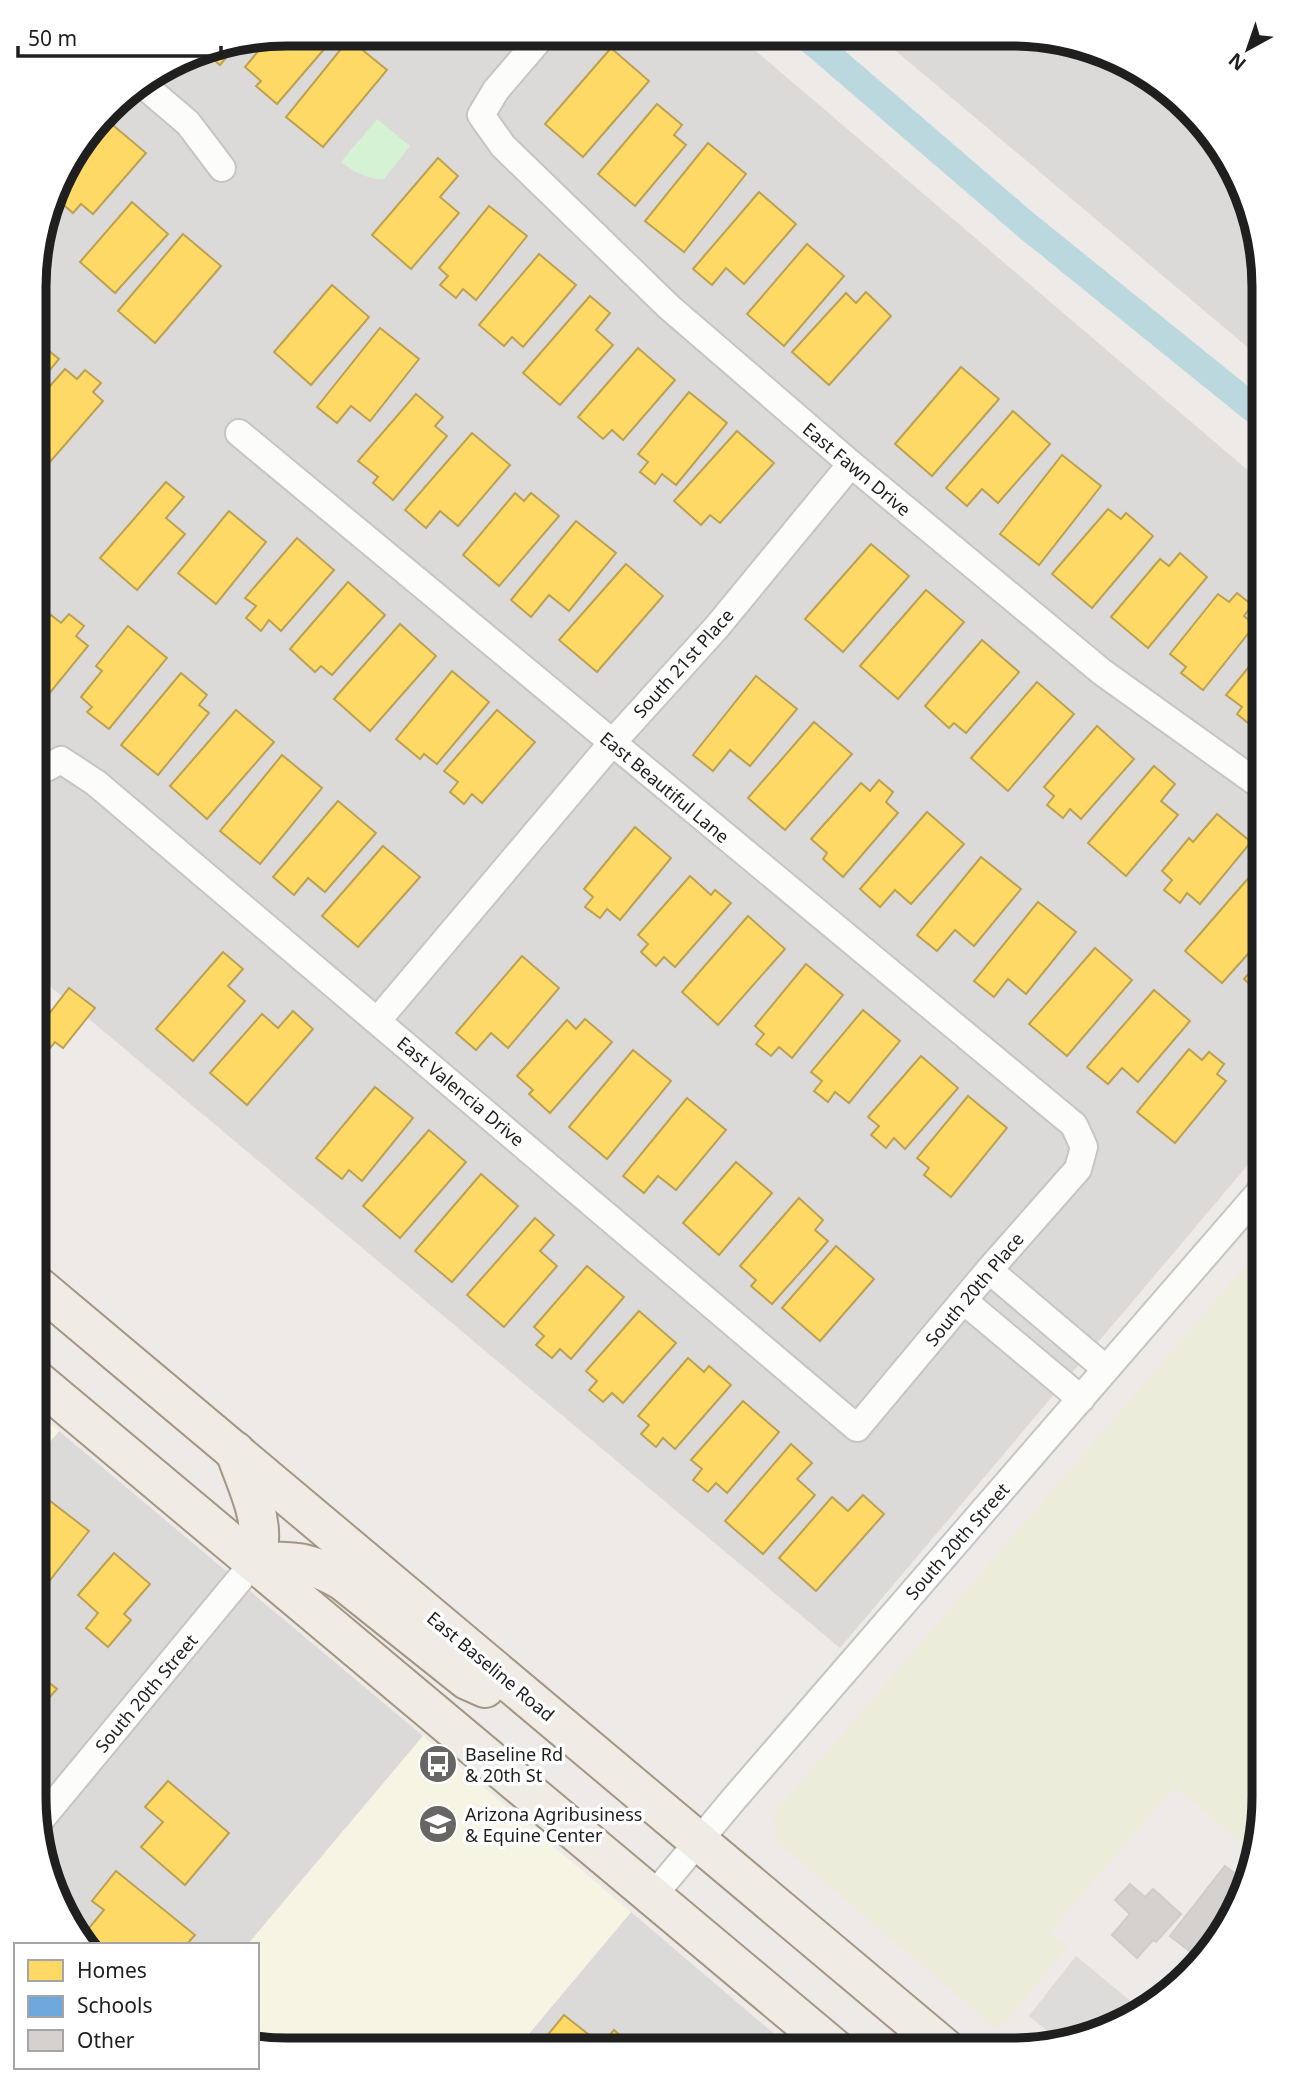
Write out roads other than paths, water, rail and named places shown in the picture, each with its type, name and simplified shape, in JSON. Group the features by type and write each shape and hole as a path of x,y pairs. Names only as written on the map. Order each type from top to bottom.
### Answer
{"main road":[{"name":"East Baseline Road","path":"46,1293 933,2038"},
{"path":"46,1388 822,2038"},
{"path":"235,1451 257,1524 259,1538 254,1562"},
{"path":"254,1562 294,1561 314,1565 343,1581 467,1680 552,1717"}],"street":[{"name":"East Fawn Drive","path":"534,46 496,90 481,115 503,146 669,307 851,464 1102,672 1252,779"},
{"path":"149,89 188,123 222,168"},
{"name":"East Beautiful Lane","path":"239,433 1074,1125 1084,1147"},
{"name":"South 21st Place","path":"378,1020 612,743 716,628 851,464"},
{"name":"East Valencia Drive","path":"46,768 61,760 96,783 857,1428"},
{"name":"South 20th Place","path":"857,1428 989,1270 1078,1169 1084,1147"},
{"name":"South 20th Street","path":"653,1896 1251,1201"},
{"path":"989,1270 1106,1369"},
{"path":"964,1301 1081,1399"},
{"name":"South 20th Street","path":"46,1813 254,1562"}],"waterway":[{"path":"818,46 1026,225 1252,407"}],"place":[{"name":"Baseline Rd & 20th St","path":"438,1764"},
{"name":"Arizona Agribusiness & Equine Center","path":"438,1824"}]}
